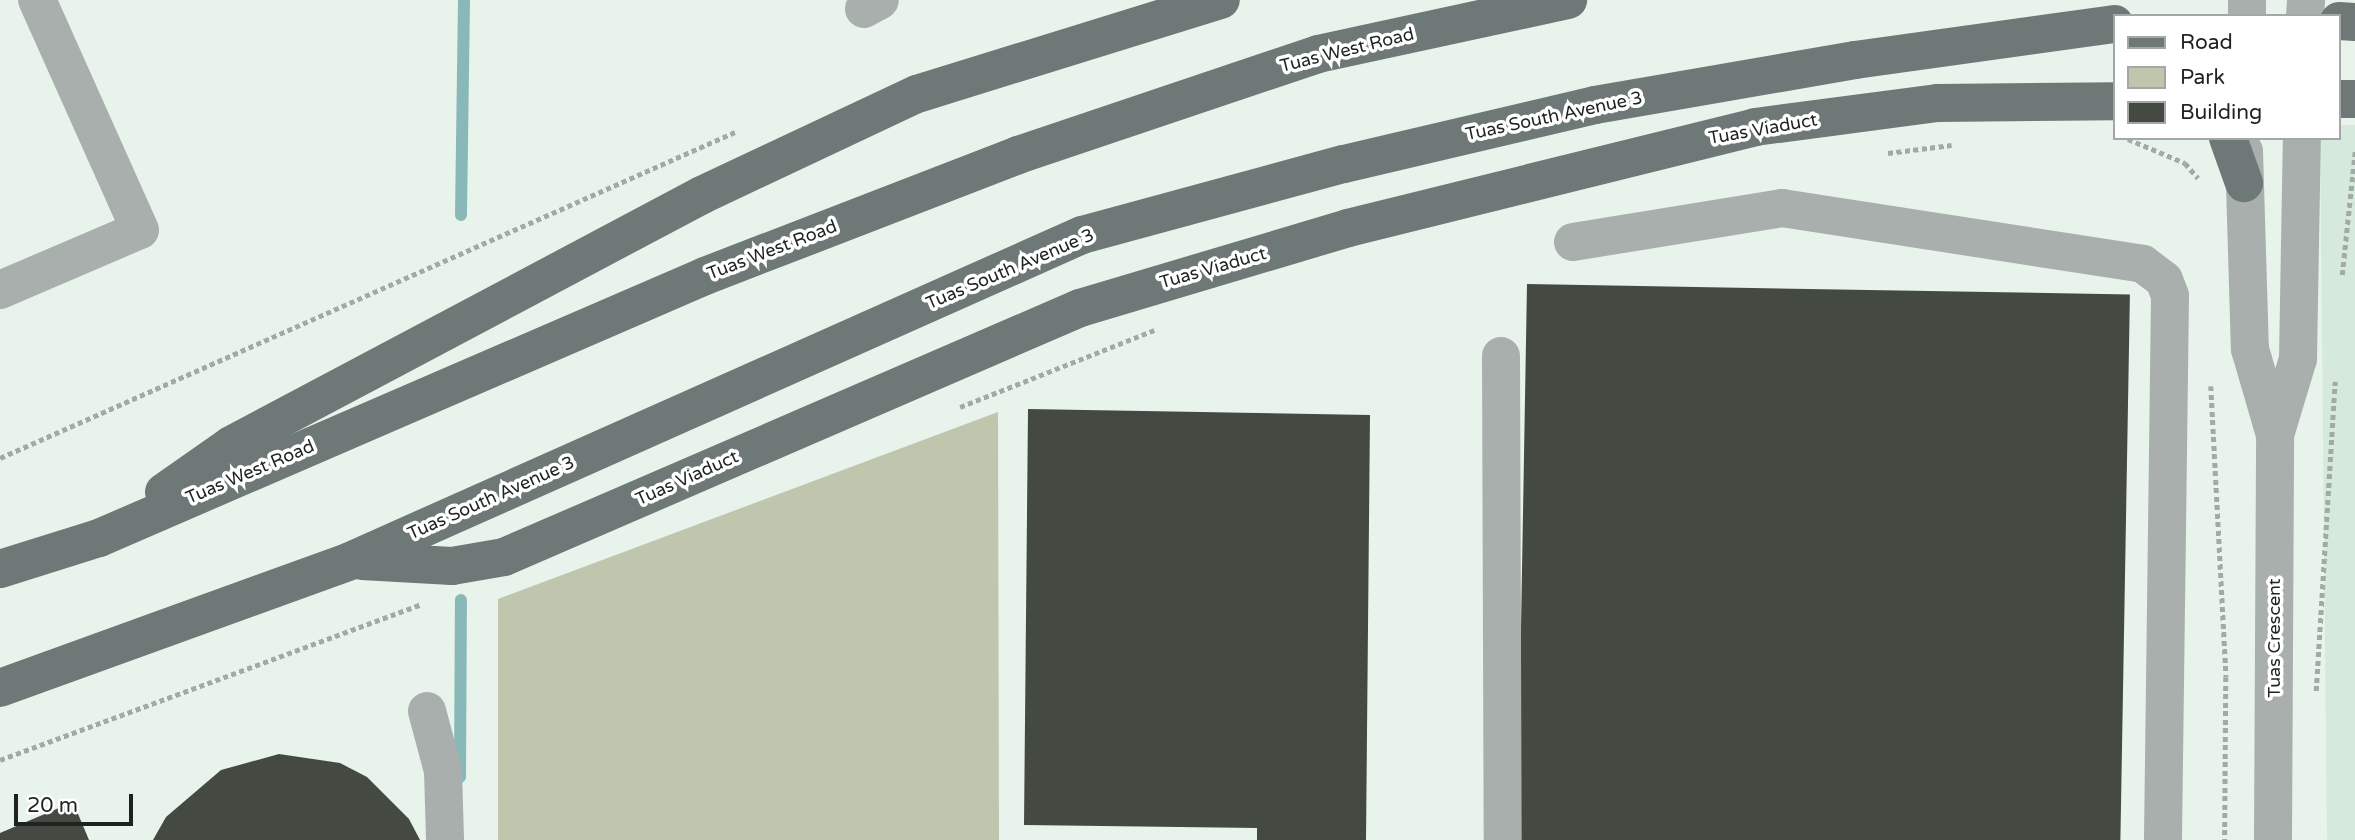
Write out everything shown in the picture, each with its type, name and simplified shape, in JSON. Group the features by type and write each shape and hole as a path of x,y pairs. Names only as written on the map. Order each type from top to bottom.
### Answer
{"main road":[{"path":"99,538 231,444 702,195 917,94 1221,0"},
{"name":"Tuas West Road","path":"0,569 99,538 705,276 1018,155 1318,54 1567,0"},
{"name":"Tuas South Avenue 3","path":"0,688 350,561 1082,234 1344,164 1595,105 2104,28"},
{"name":"Tuas Viaduct","path":"350,561 416,562 452,566 504,557 1080,307 1348,228 1755,127 1937,103 2114,101"},
{"path":"2229,140 2244,183"}],"street":[{"path":"0,290 140,230 37,0"},
{"name":"Tuas Crescent","path":"2245,140 2250,349 2275,435 2273,840"},
{"name":"Tuas Crescent","path":"2275,435 2298,359 2302,140"},
{"path":"1573,242 1782,208 2143,264 2164,279 2170,296 2163,840"},
{"path":"1501,356 1503,840"},
{"path":"427,711 443,771 445,840"}],"path":[{"path":"0,458 745,129"},
{"path":"2131,140 2185,163 2203,186"},
{"path":"1880,154 1963,144"},
{"path":"2342,279 2355,151"},
{"path":"949,411 1167,325"},
{"path":"2210,373 2218,449 2226,664 2225,840"},
{"path":"2316,703 2335,374"},
{"path":"0,760 424,604"}],"shaded area":[{"path":"2341,125 2355,125 2355,840 2327,840 2320,140 2341,140"}],"green space":[{"path":"998,412 999,840 498,840 498,599"}],"building":[{"path":"1527,284 2130,295 2120,840 1517,840"},
{"path":"1028,409 1370,415 1366,840 1257,840 1257,828 1024,825"},
{"path":"279,754 340,763 367,777 409,819 420,840 153,840 166,817 221,770"},
{"path":"73,802 89,840 0,840 0,833"}],"waterway":[{"path":"461,215 464,0"},
{"path":"460,777 461,600"}]}
